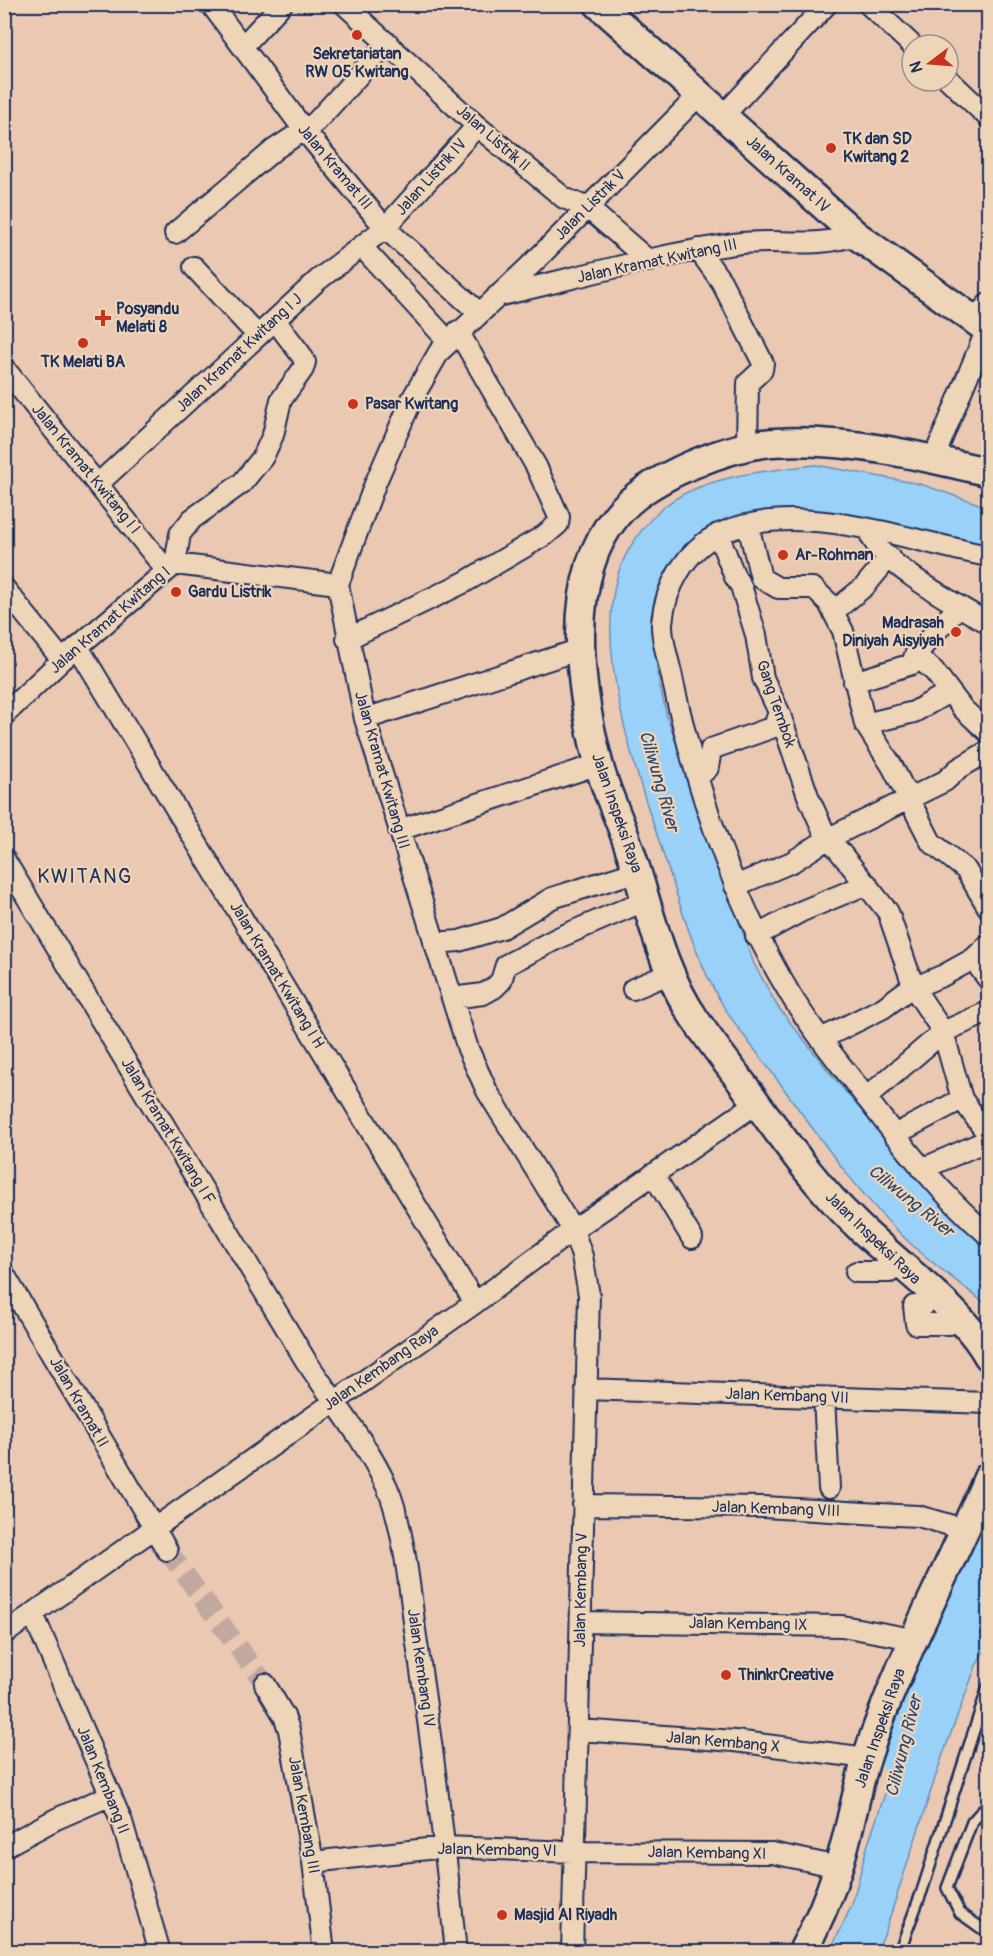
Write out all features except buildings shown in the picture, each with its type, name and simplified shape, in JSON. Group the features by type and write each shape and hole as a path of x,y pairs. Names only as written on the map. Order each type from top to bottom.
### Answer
{"street":[{"name":"Jalan Kramat III","path":"211,4 304,130 386,228 478,312"},
{"path":"243,46 282,4"},
{"name":"Jalan Listrik II","path":"344,4 477,126 564,198 588,208 649,261"},
{"name":"Jalan Kramat IV","path":"598,4 856,236 984,321"},
{"path":"723,116 827,4"},
{"path":"868,4 900,34"},
{"path":"175,233 276,149 316,122 388,43"},
{"path":"960,90 988,117"},
{"name":"Jalan Listrik V","path":"478,312 588,208 699,95"},
{"name":"Jalan Listrik IV","path":"386,228 477,126"},
{"name":"Jalan Kramat Kwitang I J","path":"98,484 318,280 386,228"},
{"name":"Jalan Kramat Kwitang III","path":"495,297 698,249 758,241 806,244 834,242 856,236"},
{"path":"347,639 465,582 545,535 558,524 559,517 536,466 453,336 362,247"},
{"path":"698,249 721,281 763,363 762,370 748,383 747,446"},
{"path":"194,267 258,336"},
{"name":"Jalan Kramat Kwitang III","path":"478,312 453,336 426,372 412,399 375,484 338,584 347,639 365,718 468,1049 487,1091 573,1230"},
{"path":"171,568 180,534 192,519 242,483 263,457 273,435 281,400 303,369 305,362 302,356 275,320"},
{"path":"933,460 984,321"},
{"name":"Jalan Kramat Kwitang I I","path":"4,368 98,484 171,568"},
{"name":"Jalan Inspeksi Raya","path":"988,472 864,446 819,442 780,442 747,446 692,465 643,490 616,515 593,555 583,590 581,649 586,703 598,764 638,871 644,901 671,973 693,1016 803,1168 853,1221 959,1318 980,1340 988,1356"},
{"path":"988,556 869,528 826,522 792,521 747,525 718,534 687,559 669,592 662,624 680,713 735,886 756,936 791,997 894,1135 922,1169 988,1235"},
{"path":"747,525 761,578 778,588 813,588 828,602 843,631 865,724 892,766 931,842 966,870 987,902"},
{"path":"869,528 872,541 907,573 988,623"},
{"name":"Gang Tembok","path":"718,534 735,577 741,586 756,634 764,678 779,712 808,796 829,838 888,912 914,988 943,1032 962,1099 988,1140 922,1169"},
{"path":"833,612 865,586 889,557"},
{"name":"Jalan Kramat Kwitang I","path":"4,715 62,660 171,568 338,584"},
{"path":"4,588 62,660"},
{"path":"854,682 886,670 912,664 915,655 959,606"},
{"name":"Jalan Kramat Kwitang I H","path":"78,647 476,1303"},
{"path":"365,718 581,649"},
{"path":"915,655 934,671 949,692 988,732"},
{"path":"865,724 914,712 949,692"},
{"path":"699,776 708,768 711,749 774,727 779,712"},
{"path":"735,886 792,862 829,838 945,782 958,769 988,751"},
{"path":"399,830 598,764"},
{"name":"Jalan Kramat Kwitang I F","path":"4,860 333,1401"},
{"path":"434,943 459,941 502,928 552,898 638,871"},
{"path":"756,936 802,911 867,884"},
{"path":"452,998 483,994 499,985 506,965 561,937 644,901"},
{"path":"821,1039 883,1008 914,988 973,959 988,945"},
{"path":"973,959 988,979"},
{"path":"633,989 671,973"},
{"path":"866,1098 943,1032 988,1012"},
{"path":"894,1135 962,1099"},
{"name":"Jalan Kembang Raya","path":"4,1634 333,1401 476,1303 573,1230 757,1103"},
{"path":"653,1174 692,1238"},
{"path":"970,1219 988,1212"},
{"name":"Jalan Kembang V","path":"572,1952 589,1295 582,1256 573,1230"},
{"path":"856,1272 890,1272 898,1263"},
{"name":"Jalan Kramat II","path":"4,1274 154,1529"},
{"name":"Jalan Kembang VII","path":"586,1389 988,1403"},
{"path":"824,1398 829,1488"},
{"name":"Jalan Kembang IV","path":"333,1401 351,1425 387,1488 395,1512 412,1607 446,1847 456,1952"},
{"name":"Jalan Inspeksi Raya","path":"802,1952 817,1924 839,1867 867,1758 913,1639 967,1530 988,1477"},
{"name":"Jalan Kembang VIII","path":"583,1504 764,1507 918,1516 967,1530"},
{"path":"154,1529 167,1550"},
{"name":"Jalan Kembang II","path":"33,1614 122,1822 160,1952"},
{"name":"Jalan Kembang IX","path":"581,1622 842,1626 913,1639"},
{"name":"Jalan Kembang III","path":"265,1684 284,1716 289,1730 313,1862 324,1952"},
{"name":"Jalan Kembang X","path":"579,1730 735,1741 867,1758"},
{"path":"4,1847 56,1819 111,1795"},
{"name":"Jalan Kembang VI","path":"313,1862 446,1847 575,1852"},
{"name":"Jalan Kembang XI","path":"575,1852 772,1853 839,1867"}],"lane":[{"path":"899,1952 922,1891 988,1687"},
{"path":"988,1804 972,1822 946,1888 960,1913 988,1933"}],"water":[{"path":"816,465 920,484 988,507 988,550 806,517 691,543 656,637 657,673 667,717 754,964 778,1007 838,1083 927,1187 988,1244 988,1306 920,1252 874,1206 823,1142 727,1012 712,985 689,932 643,793 622,718 611,642 612,607 621,565 643,529 664,507 679,496 696,488 736,476"},
{"path":"988,1546 988,1643 976,1666 942,1757 885,1932 877,1951 830,1951 852,1905 866,1850 939,1634"}],"waterway":[{"name":"Ciliwung River","path":"900,1762 928,1650 988,1555"}],"tunnel":[{"path":"167,1550 265,1684"}],"place":[{"name":"Sekretariatan RW 05 Kwitang","path":"357,35"},
{"name":"TK dan SD Kwitang 2","path":"831,148"},
{"name":"Posyandu Melati 8","path":"103,318"},
{"name":"TK Melati BA","path":"83,343"},
{"name":"Pasar Kwitang","path":"353,404"},
{"name":"Ar-Rohman","path":"783,555"},
{"name":"Gardu Listrik","path":"176,592"},
{"name":"Madrasah Diniyah Aisyiyah","path":"956,632"},
{"name":"ThinkrCreative","path":"726,1675"},
{"name":"Masjid Al Riyadh","path":"502,1915"}],"district":[{"name":"KWITANG","path":"85,876"}]}
